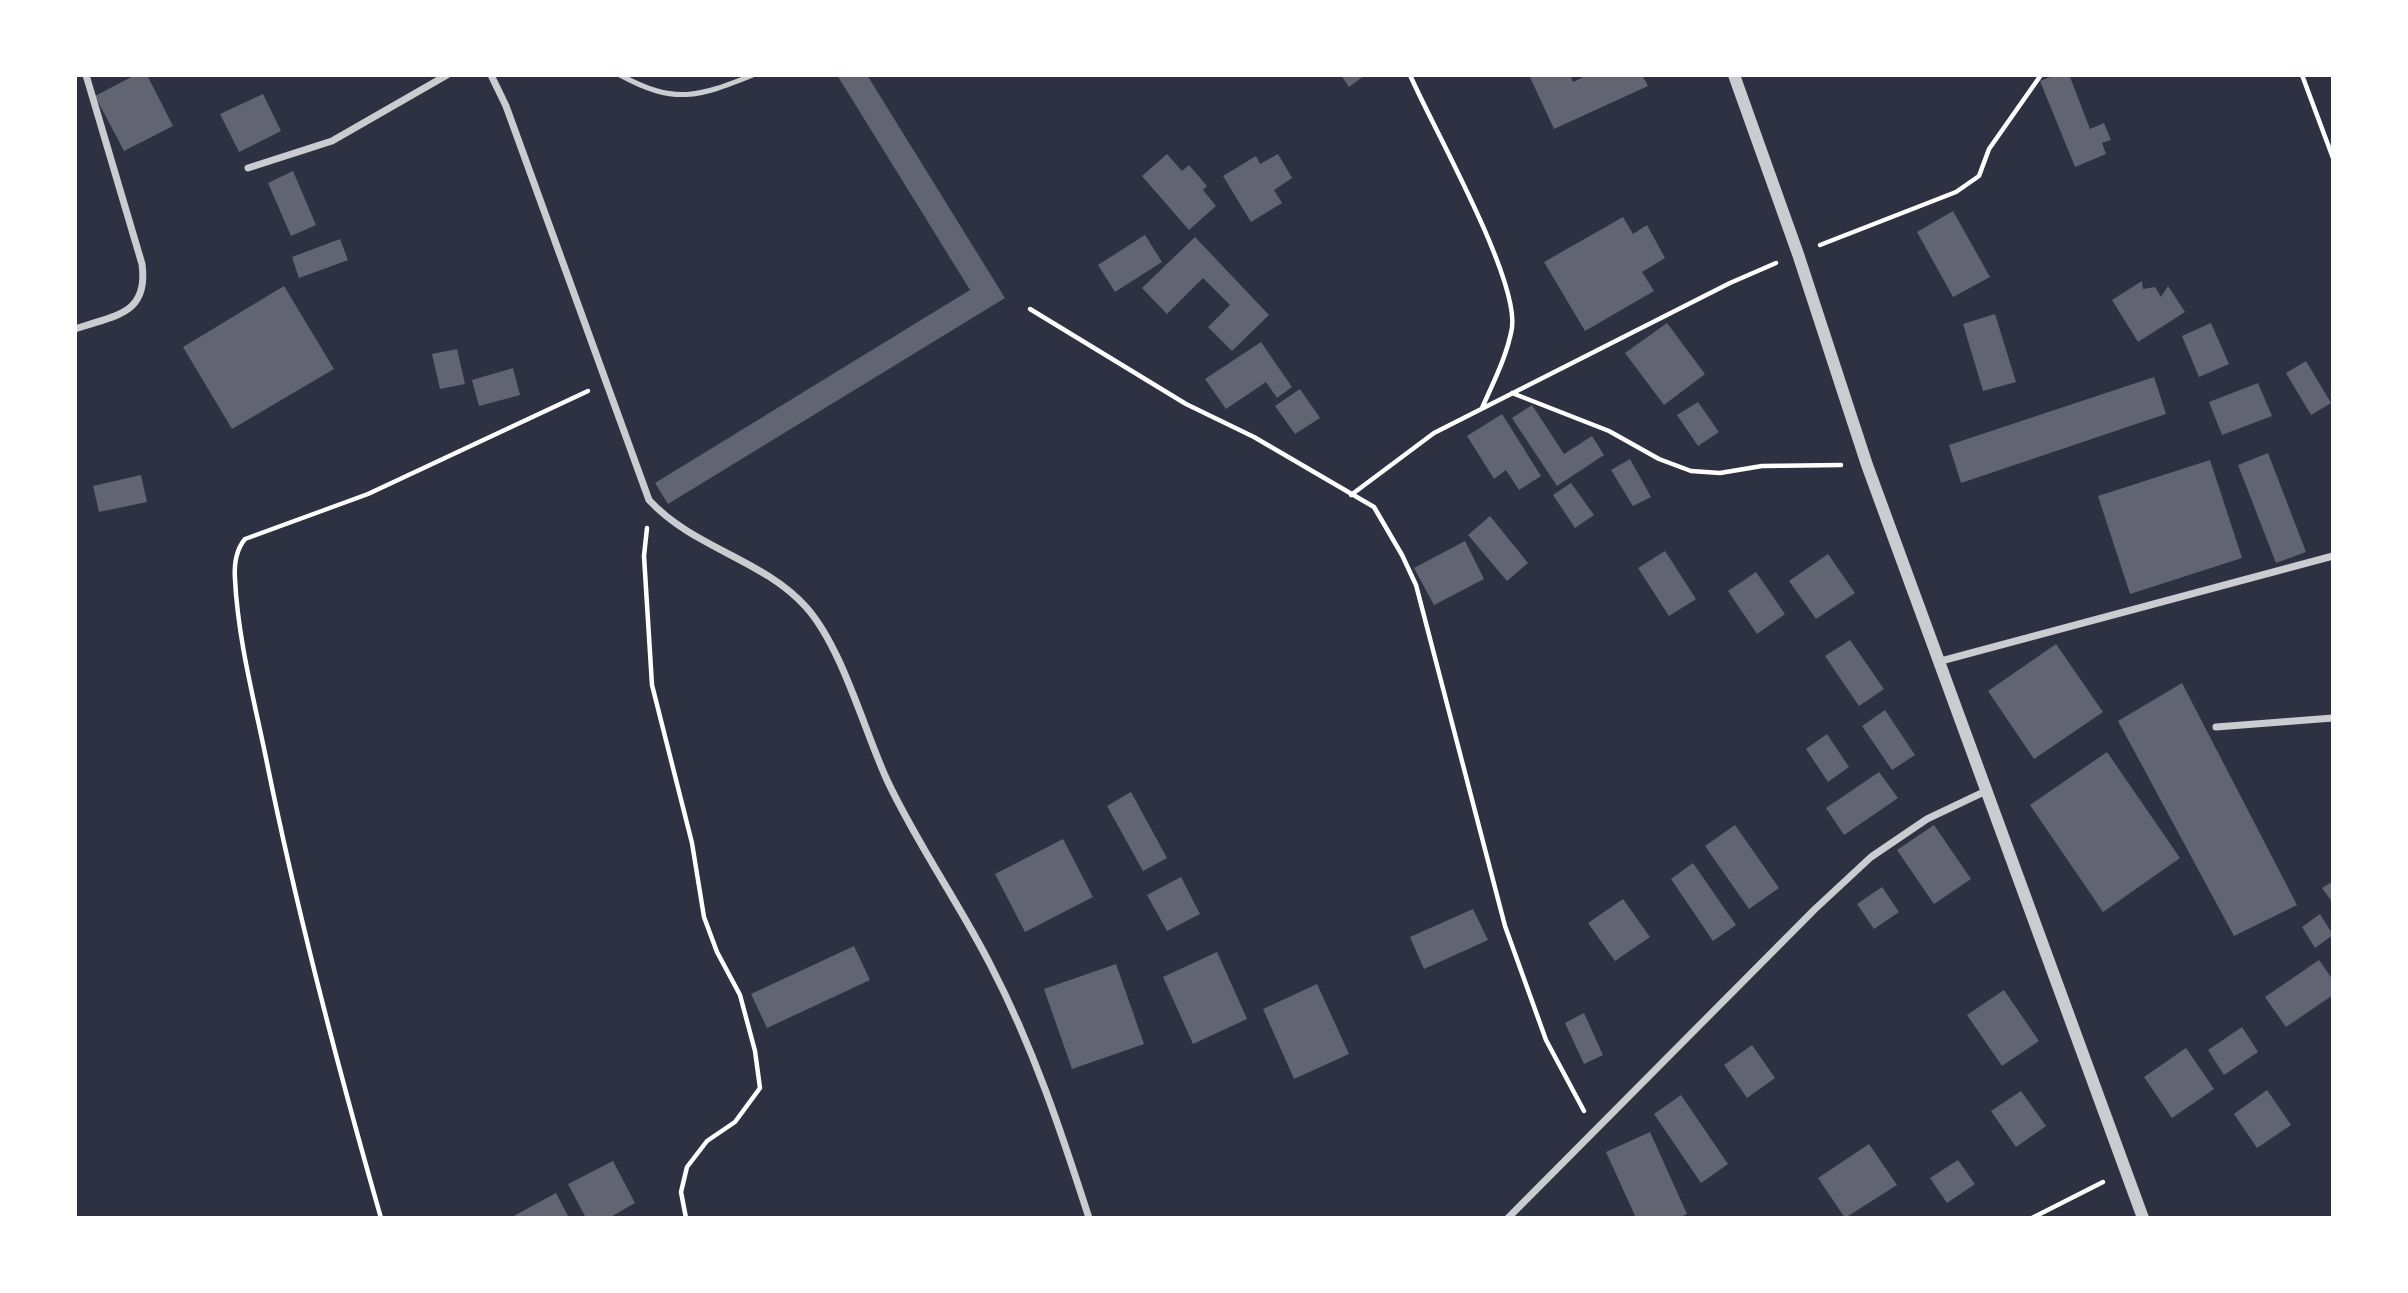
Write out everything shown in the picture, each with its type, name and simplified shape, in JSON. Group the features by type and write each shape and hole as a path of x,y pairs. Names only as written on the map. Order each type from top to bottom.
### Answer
{"street":[{"path":"75,329 122,314 138,299 144,282 142,264 86,75"},
{"path":"248,167 332,141 447,75"},
{"path":"491,75 506,106 649,500 684,530 762,572 791,592 809,610 834,654 901,806 990,964 1024,1032 1044,1082 1089,1218"},
{"path":"1734,75 1798,254 1867,466 1941,661 2143,1218"},
{"path":"1941,661 2333,556"},
{"path":"2216,727 2333,718"},
{"path":"1508,1218 1814,910 1871,857 1927,819 1988,790"}],"lane":[{"path":"620,75 644,87 678,97 711,92 753,75"}],"path":[{"path":"1410,75 1479,218 1505,285 1512,326 1503,359 1481,409"},
{"path":"1351,495 1434,433 1730,283 1956,192 1979,176 1989,149 2041,75"},
{"path":"2302,75 2333,158"},
{"path":"1030,309 1186,404 1254,437 1374,508 1416,585 1505,926 1546,1040 1594,1130"},
{"path":"381,1218 341,1076 278,815 242,640 235,579 236,555 245,539 368,494 605,383"},
{"path":"1512,393 1609,431 1659,459 1691,471 1720,473 1805,464 1867,466"},
{"path":"649,500 644,556 652,685 692,843 704,916 717,952 740,995 755,1051 760,1088 735,1122 707,1141 687,1167 681,1192 686,1218"},
{"path":"2032,1218 2126,1171"}],"building":[{"path":"135,75 147,75 173,126 124,151 95,96"},
{"path":"837,75 867,75 1005,298 668,504 655,483 970,290"},
{"path":"1341,75 1365,75 1349,87"},
{"path":"1529,75 1570,75 1573,82 1588,75 1642,75 1648,86 1554,129"},
{"path":"2055,75 2075,75 2070,77 2090,129 2104,123 2111,140 2102,143 2106,154 2075,167 2040,81"},
{"path":"263,94 281,131 239,152 220,114"},
{"path":"1167,154 1182,171 1189,165 1207,186 1203,190 1216,206 1189,230 1142,176"},
{"path":"1278,154 1292,178 1274,190 1282,203 1251,222 1223,176 1256,156 1260,164"},
{"path":"293,171 316,225 291,236 268,183"},
{"path":"1953,211 1990,277 1953,297 1917,232"},
{"path":"1623,217 1633,234 1647,225 1665,258 1642,272 1654,291 1585,331 1544,262"},
{"path":"1145,235 1162,262 1115,292 1098,265"},
{"path":"1195,237 1269,315 1232,351 1208,327 1230,305 1203,278 1167,314 1142,288"},
{"path":"340,239 348,260 299,278 292,257"},
{"path":"2142,281 2143,289 2155,287 2161,297 2168,286 2185,312 2138,342 2112,300"},
{"path":"284,286 334,369 232,429 183,347"},
{"path":"1995,314 2016,382 1983,391 1963,324"},
{"path":"1667,323 1705,374 1664,405 1625,353"},
{"path":"2211,323 2229,364 2199,377 2182,336"},
{"path":"1261,342 1292,387 1277,398 1266,382 1226,409 1205,379"},
{"path":"457,349 465,384 440,389 432,354"},
{"path":"2306,361 2331,403 2311,415 2286,373"},
{"path":"513,368 520,395 479,406 472,380"},
{"path":"2154,377 2166,414 1961,483 1949,445"},
{"path":"2258,383 2272,416 2222,435 2209,402"},
{"path":"1300,389 1320,418 1295,434 1275,406"},
{"path":"1698,402 1719,432 1698,446 1677,415"},
{"path":"1532,405 1564,454 1592,436 1604,455 1557,486 1512,418"},
{"path":"1502,414 1541,476 1519,490 1506,470 1494,479 1467,436"},
{"path":"2268,453 2306,552 2276,563 2238,465"},
{"path":"1630,459 1651,497 1633,506 1611,470"},
{"path":"2210,460 2242,558 2130,594 2098,496"},
{"path":"141,475 147,502 99,512 93,486"},
{"path":"1571,483 1594,515 1575,528 1553,495"},
{"path":"1490,516 1528,563 1507,581 1468,535"},
{"path":"1465,541 1484,579 1434,605 1414,568"},
{"path":"1665,551 1696,599 1669,616 1638,568"},
{"path":"1828,554 1855,593 1816,619 1789,581"},
{"path":"1756,572 1785,614 1757,634 1728,591"},
{"path":"1850,640 1884,689 1859,706 1825,656"},
{"path":"2056,644 2103,712 2034,759 1988,691"},
{"path":"2182,683 2297,905 2234,936 2118,721"},
{"path":"1885,710 1915,755 1892,770 1862,726"},
{"path":"1827,734 1849,767 1828,782 1806,749"},
{"path":"2107,752 2180,858 2103,912 2030,805"},
{"path":"1879,772 1898,798 1844,835 1826,808"},
{"path":"1131,792 1167,858 1143,871 1107,806"},
{"path":"1735,825 1779,888 1749,909 1705,846"},
{"path":"1934,825 1971,879 1934,904 1897,850"},
{"path":"1063,839 1093,897 1025,932 995,874"},
{"path":"1693,863 1736,925 1713,941 1671,879"},
{"path":"1181,877 1200,914 1167,931 1147,895"},
{"path":"2333,881 2333,903 2322,888"},
{"path":"1882,887 1899,912 1874,929 1857,904"},
{"path":"1623,899 1650,937 1615,961 1588,923"},
{"path":"1473,909 1488,940 1424,969 1410,937"},
{"path":"2320,914 2333,935 2315,948 2302,927"},
{"path":"854,946 870,980 767,1028 751,994"},
{"path":"1217,952 1247,1019 1193,1044 1163,977"},
{"path":"2319,960 2333,980 2333,995 2286,1027 2265,997"},
{"path":"1116,964 1144,1044 1072,1069 1044,989"},
{"path":"1317,984 1349,1054 1294,1079 1263,1009"},
{"path":"2004,990 2039,1041 2002,1066 1967,1015"},
{"path":"1584,1013 1603,1055 1584,1064 1565,1023"},
{"path":"2242,1027 2258,1052 2224,1075 2208,1050"},
{"path":"1752,1045 1775,1078 1747,1098 1724,1065"},
{"path":"2186,1048 2214,1089 2172,1118 2144,1077"},
{"path":"2267,1090 2291,1125 2257,1148 2234,1114"},
{"path":"2021,1091 2046,1126 2016,1147 1991,1111"},
{"path":"1681,1095 1728,1164 1701,1183 1654,1114"},
{"path":"1650,1132 1687,1214 1678,1218 1636,1218 1606,1152"},
{"path":"1869,1144 1897,1185 1845,1218 1818,1178"},
{"path":"1958,1160 1975,1184 1947,1203 1930,1178"},
{"path":"613,1161 635,1203 609,1218 586,1218 568,1184"},
{"path":"556,1193 569,1218 510,1218"}]}
